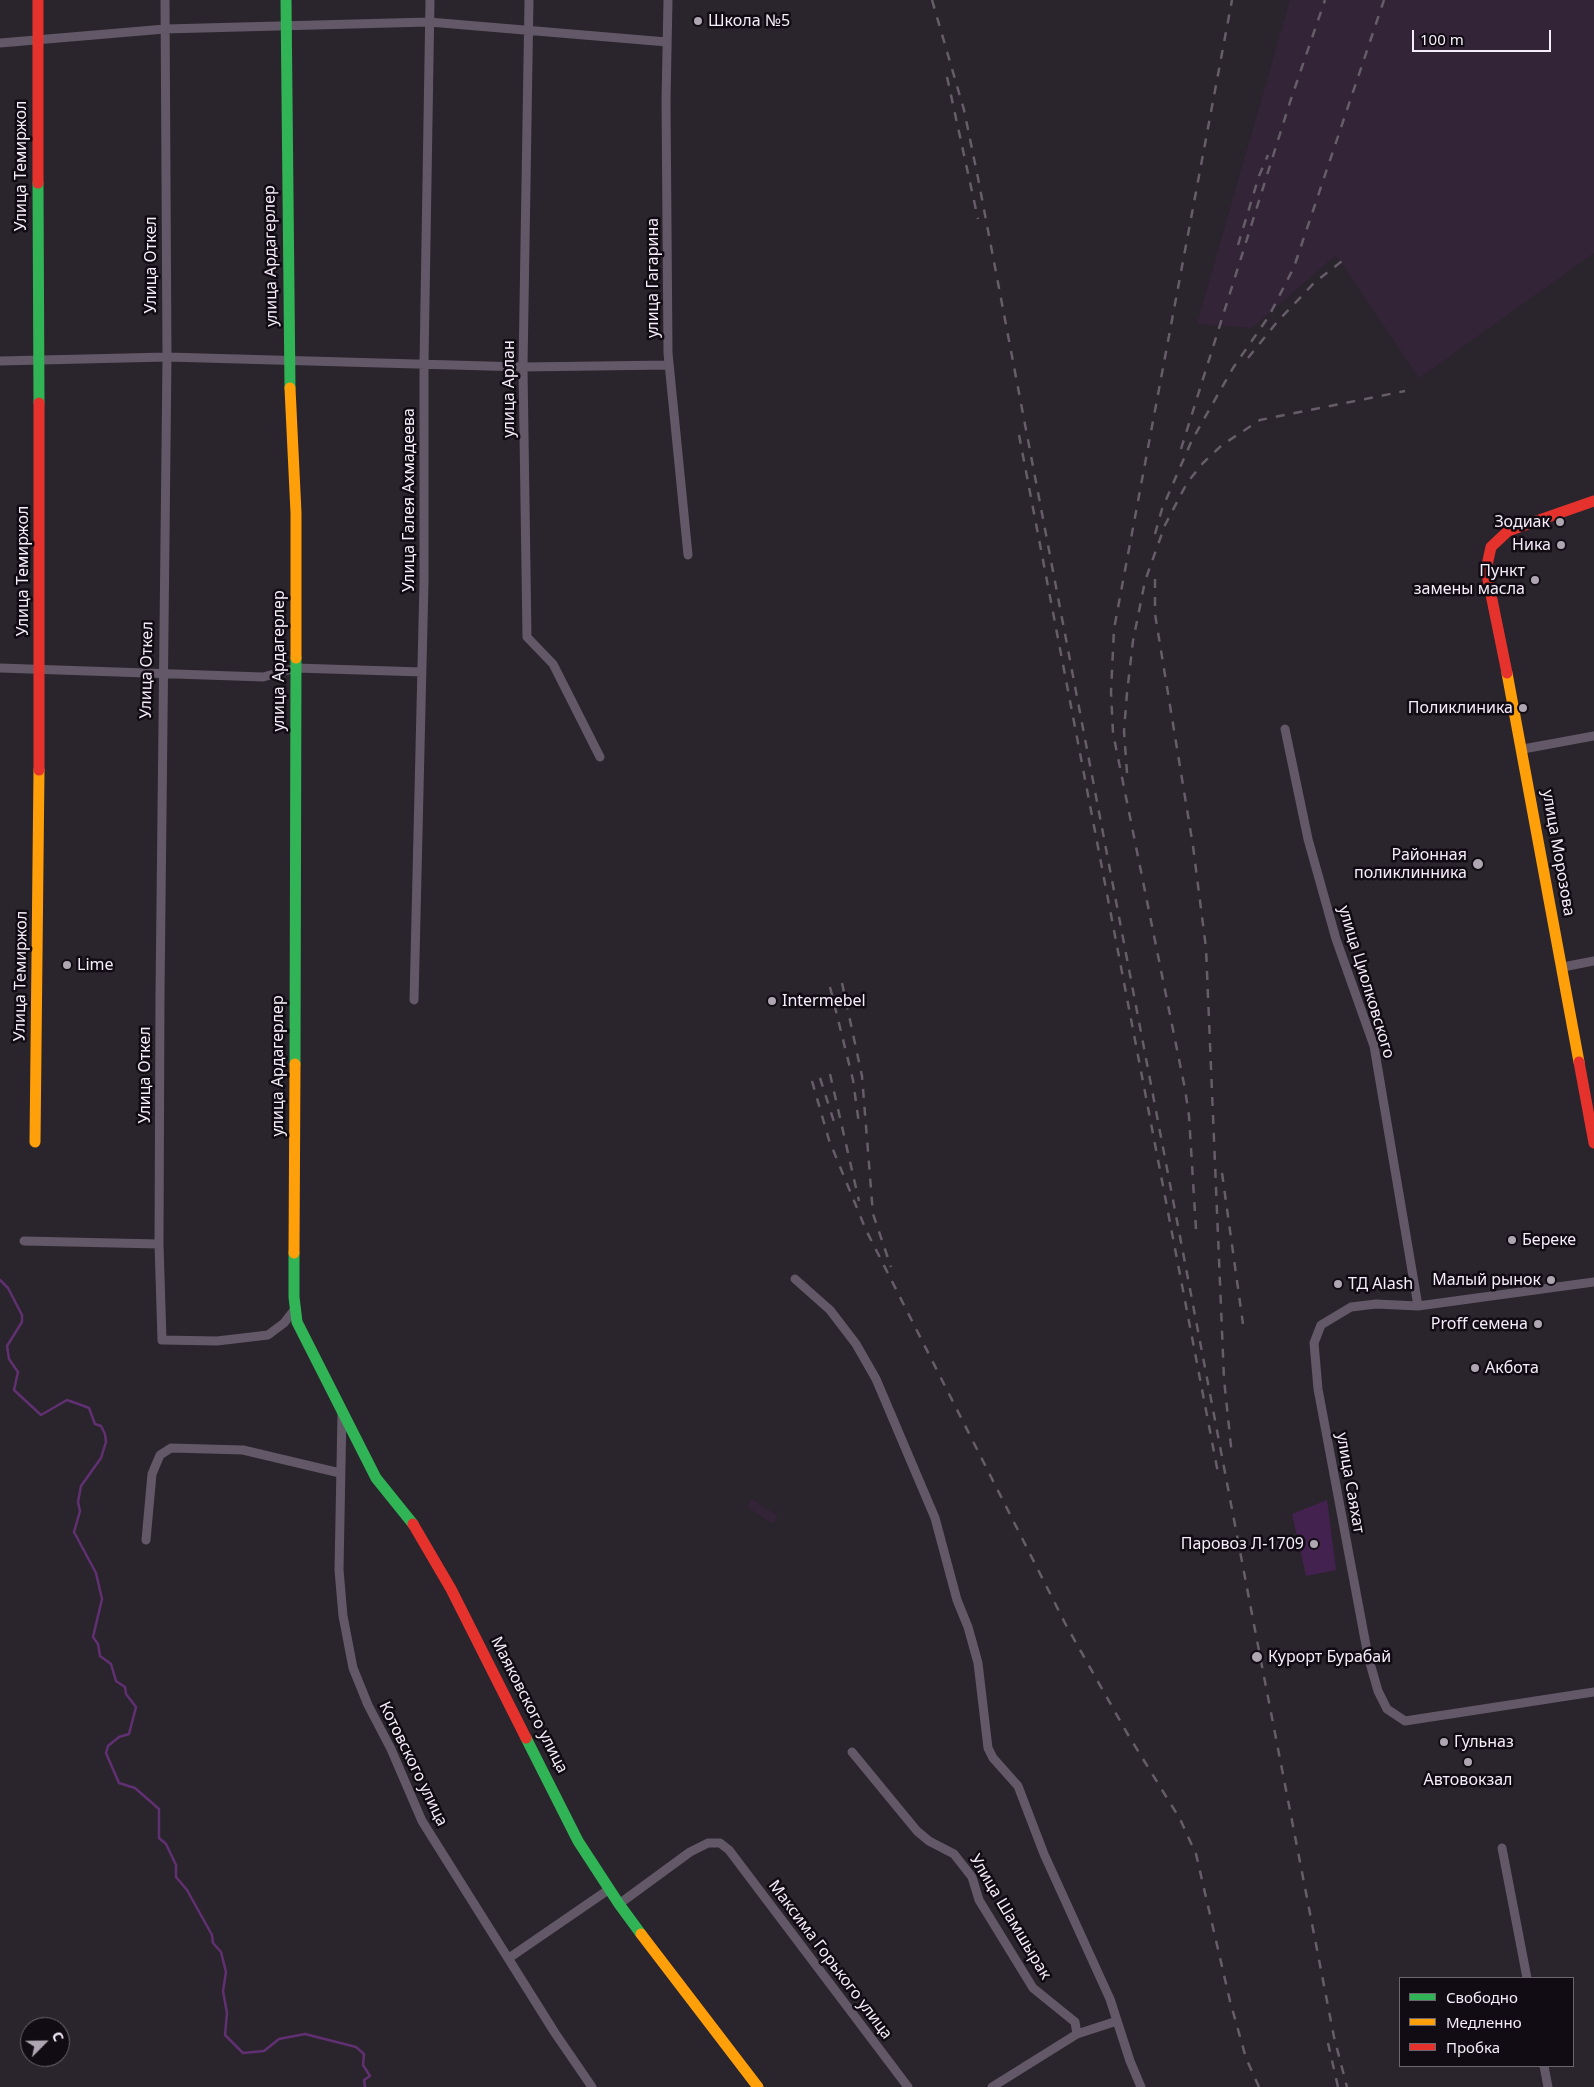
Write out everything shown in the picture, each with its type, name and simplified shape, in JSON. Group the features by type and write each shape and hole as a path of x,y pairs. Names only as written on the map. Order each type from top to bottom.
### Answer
{"street":[{"name":"Улица Темиржол","path":"35,1142 39,669 38,0"},
{"name":"Улица Откел","path":"164,0 167,357 162,674 159,1244 162,1340 217,1341 268,1335 284,1323 295,1309"},
{"name":"улица Ардагерлер","path":"286,0 289,362 296,513 295,1309 297,1322"},
{"name":"Улица Галея Ахмадеева","path":"414,1000 422,672 424,363 430,0"},
{"name":"улица Арлан","path":"529,0 523,367 527,637 553,664 600,757"},
{"name":"улица Гагарина","path":"668,0 669,364 688,555"},
{"path":"0,43 165,29 429,22 667,42"},
{"path":"0,361 167,357 289,362 424,363 523,367 669,364"},
{"name":"улица Морозова","path":"1594,501 1508,531 1491,547 1486,570 1523,749 1594,1144"},
{"path":"0,668 263,677 296,668 422,672"},
{"name":"улица Циолковского","path":"1285,729 1310,848 1336,939 1374,1046 1418,1306"},
{"path":"1523,749 1594,736"},
{"path":"1563,967 1594,961"},
{"path":"24,1241 159,1244"},
{"path":"795,1279 830,1310 856,1344 876,1379 935,1518 957,1600 968,1626 978,1664 988,1748 993,1758 1018,1786 1044,1854 1110,1999 1141,2087"},
{"name":"улица Саяхат","path":"1594,1282 1418,1306 1376,1304 1351,1307 1321,1325 1314,1343 1318,1389 1341,1520 1368,1656 1378,1691 1387,1709 1405,1721 1594,1692"},
{"name":"Маяковского улица","path":"297,1322 376,1478 410,1520 430,1551 486,1657 578,1840 608,1890 758,2087"},
{"name":"Котовского улица","path":"342,1410 339,1570 343,1616 353,1668 368,1705 391,1749 422,1821 555,2033 592,2087"},
{"path":"146,1540 152,1474 160,1455 171,1448 243,1450 340,1473"},
{"name":"Улица Шамшырак","path":"852,1752 918,1831 929,1841 954,1854 972,1877 979,1900 1033,1988 1075,2022 1077,2034"},
{"name":"Максима Горького улица","path":"618,1904 690,1852 708,1843 720,1843 729,1850 908,2087"},
{"path":"1502,1848 1527,1977"},
{"path":"509,1958 608,1890"},
{"path":"992,2087 1077,2034 1117,2021"},
{"path":"1544,2067 1548,2087"}],"shaded area":[{"path":"1290,0 1594,0 1594,253 1419,378 1336,255 1252,328 1197,324"},
{"path":"752,1499 778,1516 773,1524 747,1507"},
{"path":"1327,1500 1336,1570 1306,1576 1292,1514"}],"waterway":[{"path":"0,1280 8,1288 22,1315 22,1322 7,1346 9,1359 18,1372 14,1390 41,1415 67,1400 89,1408 95,1424 101,1426 105,1434 106,1442 101,1458 81,1486 78,1502 80,1511 74,1532 96,1573 102,1599 93,1637 98,1644 100,1656 111,1664 116,1681 125,1687 126,1694 136,1707 129,1734 119,1737 108,1746 106,1753 119,1783 135,1788 159,1809 159,1838 166,1844 176,1865 176,1877 187,1890 212,1935 213,1943 221,1952 226,1972 223,1991 227,2013 225,2035 243,2053 264,2051 279,2039 305,2034 356,2047 364,2054 363,2065 370,2076 364,2080 365,2087"}],"railway":[{"path":"932,0 964,110 978,178 1260,1656 1334,2037 1347,2087"},
{"path":"1196,1229 1189,1116 1185,1089 1113,733 1111,692 1114,629 1232,0"},
{"path":"1181,449 1290,102 1325,0"},
{"path":"1155,534 1162,509 1192,440 1233,368 1269,316 1294,267 1384,0"},
{"path":"947,77 978,219"},
{"path":"1238,245 1259,176 1268,155"},
{"path":"1248,358 1277,322 1314,283 1342,261"},
{"path":"1127,773 1124,731 1127,693 1133,641 1145,581 1165,525 1187,483 1203,463 1222,445 1260,420 1405,391"},
{"path":"1019,435 1219,1478"},
{"path":"1155,579 1155,614 1193,846 1206,948 1224,1379 1232,1456"},
{"path":"842,983 862,1076 873,1214 891,1267"},
{"path":"830,987 853,1080 859,1124"},
{"path":"830,1074 859,1201"},
{"path":"820,1078 836,1128"},
{"path":"812,1081 829,1140 866,1230 1066,1625 1127,1733 1180,1819 1196,1854 1230,2001 1246,2058 1259,2087"},
{"path":"1222,1173 1243,1324"},
{"path":"1328,2043 1338,2087"}],"traffic: fast":[{"path":"286,0 290,388"},
{"path":"38,183 39,403"},
{"path":"295,1064 296,658"},
{"path":"294,1253 294,1297 297,1322 376,1478 413,1524"},
{"path":"526,1738 578,1841 641,1934"}],"traffic: slow":[{"path":"290,388 296,513 296,658"},
{"path":"1507,673 1579,1062"},
{"path":"35,1142 39,770"},
{"path":"294,1253 295,1064"},
{"path":"641,1934 758,2087"}],"traffic: jam":[{"path":"38,0 38,183"},
{"path":"39,403 39,770"},
{"path":"1507,673 1486,570 1491,547 1508,531 1594,501"},
{"path":"1579,1062 1594,1143"},
{"path":"413,1524 451,1589 526,1738"}],"place":[{"name":"Школа №5","path":"698,21"},
{"name":"Зодиак","path":"1560,522"},
{"name":"Ника","path":"1561,545"},
{"name":"Пункт замены масла","path":"1535,580"},
{"name":"Поликлиника","path":"1523,708"},
{"name":"Районная поликлинника","path":"1478,864"},
{"name":"Lime","path":"67,965"},
{"name":"Intermebel","path":"772,1001"},
{"name":"Береке","path":"1512,1240"},
{"name":"Малый рынок","path":"1551,1280"},
{"name":"ТД Alash","path":"1338,1284"},
{"name":"Proff семена","path":"1538,1324"},
{"name":"Акбота","path":"1475,1368"},
{"name":"Паровоз Л-1709","path":"1314,1544"},
{"name":"Курорт Бурабай","path":"1257,1657"},
{"name":"Гульназ","path":"1444,1742"},
{"name":"Автовокзал","path":"1468,1762"}]}
